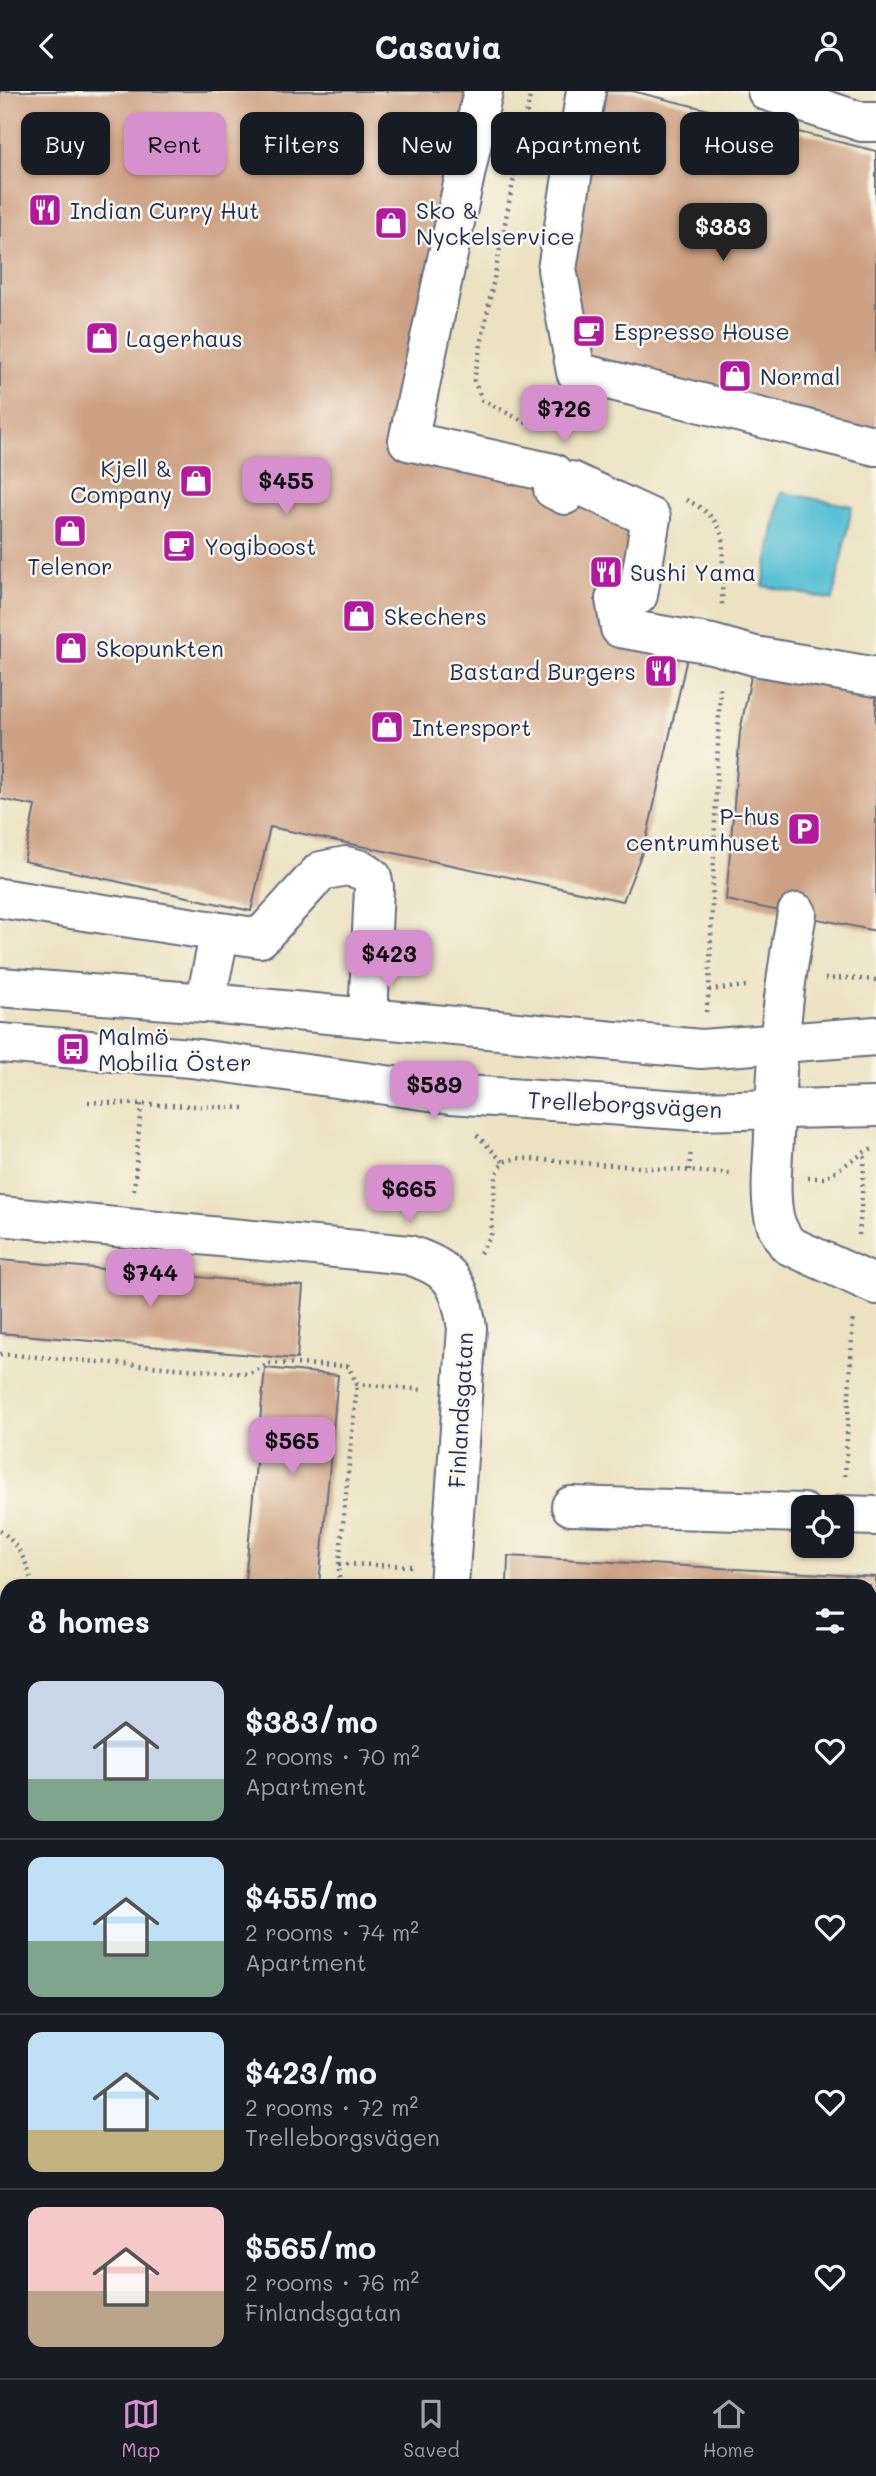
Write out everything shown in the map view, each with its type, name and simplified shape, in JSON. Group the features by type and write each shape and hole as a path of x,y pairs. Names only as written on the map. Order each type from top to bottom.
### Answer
{"street":[{"path":"483,91 408,441 553,473 553,489 565,495 571,481 651,518 638,595 615,599 621,628 712,644 755,656 876,677"},
{"path":"586,91 557,269 576,372 876,446"},
{"path":"767,91 862,122 876,122"},
{"path":"0,898 260,938 321,871 346,866 362,870 372,877 374,887 368,1018"},
{"path":"797,913 784,982 778,1043 772,1177 774,1217 788,1245 866,1281"},
{"path":"205,1003 220,932"},
{"path":"0,987 205,1003 701,1049 876,1036"},
{"name":"Trelleborgsvägen","path":"0,1043 191,1058 452,1094 695,1111 876,1107"},
{"path":"0,1216 409,1255 430,1262 451,1276"},
{"name":"Finlandsgatan","path":"450,1576 467,1328 462,1300 451,1276"},
{"path":"571,1506 791,1513"}],"path":[{"path":"131,1228 141,1104"},
{"path":"451,1276 480,1252 491,1236 496,1175 503,1162 517,1158 772,1177 825,1178 864,1152 876,1149"},
{"path":"854,1515 866,1281 864,1152"},
{"path":"0,1354 250,1374 268,1363 348,1367 357,1384 339,1579"},
{"path":"357,1384 462,1393"},
{"path":"0,1529 12,1539 29,1568 31,1579"},
{"path":"339,1565 450,1576"}],"water":[{"path":"781,492 852,506 833,600 763,586"}],"building":[{"path":"0,91 483,91 477,119 477,112 378,112 378,175 465,175 408,441 648,517 615,599 691,640 645,845 623,901 270,827 251,911 24,861 35,806 0,799"},
{"path":"586,91 632,91 717,112 680,112 680,175 799,175 799,132 876,151 876,446 576,372 557,269 572,175 666,175 666,112 583,112"},
{"name":"P-hus centrumhuset","path":"755,656 876,677 876,931 726,900 740,732"},
{"path":"0,1260 303,1286 297,1359 0,1333"},
{"path":"265,1368 338,1375 320,1579 245,1579"},
{"path":"508,1556 876,1577 876,1579 507,1579"}],"place":[{"name":"Indian Curry Hut","path":"45,210"},
{"name":"Sko & Nyckelservice","path":"391,223"},
{"name":"Espresso House","path":"589,331"},
{"name":"Lagerhaus","path":"102,338"},
{"name":"Normal","path":"735,376"},
{"name":"Kjell & Company","path":"196,481"},
{"name":"Telenor","path":"70,531"},
{"name":"Yogiboost","path":"179,546"},
{"name":"Sushi Yama","path":"606,572"},
{"name":"Skechers","path":"359,616"},
{"name":"Skopunkten","path":"71,648"},
{"name":"Bastard Burgers","path":"661,671"},
{"name":"Intersport","path":"387,727"},
{"name":"P-hus centrumhuset","path":"804,829"},
{"name":"Malmö Mobilia Öster","path":"73,1049"}]}
